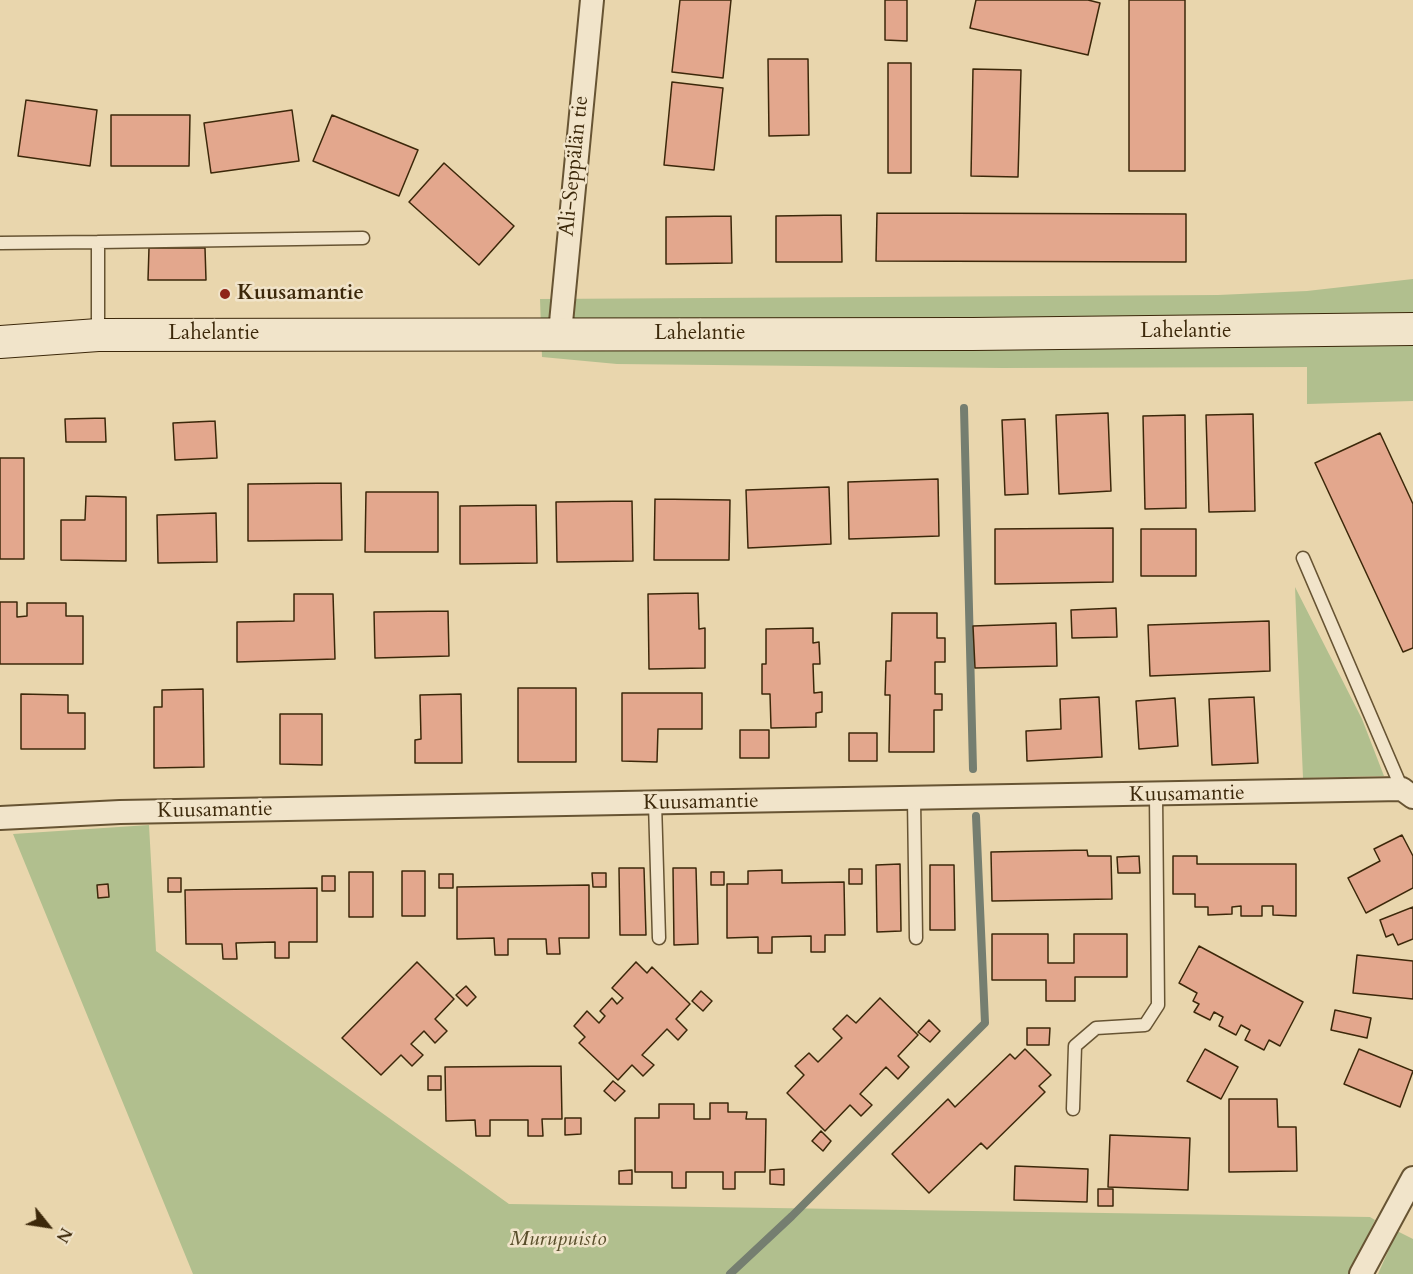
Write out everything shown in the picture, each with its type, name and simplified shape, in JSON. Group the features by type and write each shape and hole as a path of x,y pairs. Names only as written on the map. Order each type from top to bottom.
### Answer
{"main road":[{"name":"Lahelantie","path":"0,342 98,335 973,334 1409,327"}],"street":[{"name":"Ali-Seppälän tie","path":"560,333 592,0"},
{"name":"Kuusamantie","path":"0,818 120,812 1408,793"},
{"path":"1361,1274 1413,1178"}],"lane":[{"path":"0,243 363,238"},
{"path":"98,242 98,335"},
{"path":"1303,558 1408,793"},
{"path":"1073,1109 1075,1046 1096,1028 1145,1025 1158,1005 1156,795"},
{"path":"914,799 916,938"},
{"path":"655,803 659,938"}],"green space":[{"path":"1413,279 1413,401 1307,404 1307,367 1003,368 617,364 542,357 540,299 1218,295 1307,291"},
{"path":"1295,587 1362,719 1384,776 1303,778"},
{"name":"Murupuisto","path":"149,825 156,951 509,1204 1370,1217 1375,1220 1349,1274 193,1274 13,834"},
{"path":"1397,1231 1413,1239 1413,1274 1378,1274"}],"building":[{"path":"680,0 731,0 723,78 672,72"},
{"path":"885,0 907,0 907,41 885,40"},
{"path":"976,0 1088,0 1100,3 1088,55 970,28"},
{"path":"1129,0 1185,0 1185,171 1129,171"},
{"path":"768,59 808,59 809,135 769,136"},
{"path":"888,63 911,63 911,173 888,173"},
{"path":"973,69 1021,70 1018,177 971,176"},
{"path":"672,82 723,88 714,170 664,165"},
{"path":"26,100 97,110 90,166 18,156"},
{"path":"292,110 299,161 211,173 204,123"},
{"path":"111,115 190,115 189,166 111,166"},
{"path":"332,115 418,150 399,196 313,161"},
{"path":"444,163 514,226 479,265 409,202"},
{"path":"877,213 1186,214 1186,262 876,261"},
{"path":"841,215 842,262 776,262 776,216"},
{"path":"731,216 732,263 666,264 666,217"},
{"path":"149,248 205,248 206,280 148,280"},
{"path":"1108,413 1111,491 1059,494 1056,415"},
{"path":"1253,414 1255,511 1209,512 1206,415"},
{"path":"1185,415 1186,508 1145,509 1143,416"},
{"path":"105,418 106,442 66,442 65,419"},
{"path":"1025,419 1028,494 1005,495 1002,420"},
{"path":"215,421 217,458 175,460 173,423"},
{"path":"1380,433 1413,504 1413,648 1403,652 1315,463"},
{"path":"0,458 24,458 24,559 0,559"},
{"path":"938,479 939,536 849,539 848,482"},
{"path":"341,483 342,540 248,541 248,484"},
{"path":"829,487 831,544 748,548 746,490"},
{"path":"366,492 438,492 438,552 365,552"},
{"path":"86,496 126,497 126,561 61,560 61,520 85,520"},
{"path":"655,499 730,500 729,560 654,560"},
{"path":"632,501 633,561 557,562 556,502"},
{"path":"536,505 537,563 460,564 460,506"},
{"path":"216,513 217,562 158,563 157,515"},
{"path":"1113,528 1113,582 995,584 995,529"},
{"path":"1141,529 1196,529 1196,576 1141,576"},
{"path":"698,593 699,629 705,628 705,668 649,669 648,594"},
{"path":"294,594 333,594 335,659 237,662 237,622 294,621"},
{"path":"0,602 17,602 17,617 27,616 27,603 66,603 66,616 83,616 83,664 0,664"},
{"path":"1116,608 1117,637 1072,638 1071,610"},
{"path":"448,611 449,656 375,658 374,612"},
{"path":"892,613 937,613 937,638 945,638 945,662 935,662 935,694 942,694 942,710 934,710 934,752 889,752 890,695 885,695 886,661 891,661"},
{"path":"1269,621 1270,671 1150,676 1148,625"},
{"path":"1056,623 1057,666 975,668 973,626"},
{"path":"813,628 813,643 819,642 820,664 813,664 814,693 822,692 822,712 816,713 816,727 771,728 770,694 762,694 762,664 766,664 766,629"},
{"path":"518,688 576,688 576,762 518,762"},
{"path":"203,689 204,767 154,768 154,707 162,707 162,690"},
{"path":"622,693 702,693 702,729 658,729 657,762 622,761"},
{"path":"21,694 68,695 68,713 85,713 85,749 21,749"},
{"path":"461,694 462,763 415,763 415,740 421,739 420,695"},
{"path":"1099,697 1102,757 1027,761 1026,731 1061,729 1060,699"},
{"path":"1254,697 1258,763 1212,765 1209,699"},
{"path":"1175,698 1178,746 1139,749 1136,701"},
{"path":"280,714 322,714 322,765 280,764"},
{"path":"740,730 769,730 769,758 740,758"},
{"path":"849,733 877,733 877,761 849,761"},
{"path":"1402,835 1413,856 1413,888 1366,913 1348,878 1380,861 1374,849"},
{"path":"1087,850 1088,856 1111,856 1112,899 992,901 991,852"},
{"path":"1139,856 1140,873 1118,873 1117,857"},
{"path":"1173,856 1197,856 1197,864 1296,864 1296,916 1273,915 1273,906 1262,906 1262,916 1241,916 1241,906 1232,907 1232,914 1208,915 1208,907 1195,907 1195,894 1173,894"},
{"path":"900,864 901,931 877,932 876,865"},
{"path":"930,865 954,865 955,930 930,930"},
{"path":"619,868 644,868 646,935 620,935"},
{"path":"673,868 696,868 698,944 674,945"},
{"path":"849,869 862,869 862,884 849,884"},
{"path":"782,870 782,883 844,882 845,935 825,935 825,952 811,952 811,936 772,937 772,953 758,953 758,937 727,938 727,884 748,884 748,871"},
{"path":"402,871 425,871 425,916 402,916"},
{"path":"349,872 373,872 373,917 349,917"},
{"path":"711,872 724,872 724,885 711,885"},
{"path":"592,873 606,873 606,887 593,887"},
{"path":"439,874 453,874 453,888 439,888"},
{"path":"322,876 335,876 335,891 322,891"},
{"path":"168,878 181,878 181,892 168,892"},
{"path":"108,884 109,897 98,898 97,885"},
{"path":"589,885 589,938 559,938 560,954 547,954 546,939 508,939 508,955 495,955 494,938 457,939 457,887"},
{"path":"317,888 317,942 289,942 289,958 275,958 275,942 236,943 237,959 223,959 222,944 186,944 185,890"},
{"path":"1413,907 1413,939 1398,945 1393,934 1386,937 1380,920"},
{"path":"992,934 1048,934 1048,963 1074,963 1074,934 1127,934 1127,977 1075,977 1075,1001 1046,1001 1046,980 992,980"},
{"path":"1199,946 1303,1002 1280,1046 1269,1040 1264,1050 1245,1040 1250,1030 1241,1025 1236,1035 1219,1026 1223,1017 1214,1012 1210,1020 1194,1012 1199,1004 1193,1001 1197,993 1179,983"},
{"path":"1357,955 1413,961 1413,999 1353,993"},
{"path":"417,962 454,999 435,1019 447,1031 435,1043 424,1031 411,1044 423,1055 412,1066 401,1055 381,1075 342,1038"},
{"path":"636,962 647,973 652,967 690,1004 676,1019 687,1030 678,1040 667,1029 642,1055 654,1065 643,1076 632,1065 618,1080 579,1043 585,1037 574,1026 587,1011 599,1023 605,1016 600,1011 612,998 617,1004 623,998 612,988"},
{"path":"466,986 476,997 467,1006 456,995"},
{"path":"701,991 712,1001 703,1011 692,1001"},
{"path":"880,998 918,1035 898,1056 909,1067 898,1079 886,1067 860,1094 872,1105 861,1116 850,1105 825,1131 787,1093 804,1075 795,1066 809,1053 818,1062 842,1038 833,1029 847,1015 856,1023"},
{"path":"1335,1010 1371,1018 1367,1038 1331,1030"},
{"path":"929,1020 940,1031 930,1042 918,1032"},
{"path":"1027,1028 1050,1028 1049,1045 1027,1045"},
{"path":"1025,1049 1051,1075 1039,1086 1045,1092 987,1149 981,1143 929,1193 892,1154 948,1099 955,1107 1010,1054 1015,1059"},
{"path":"1205,1049 1238,1067 1221,1099 1187,1081"},
{"path":"1359,1049 1413,1071 1400,1107 1344,1084"},
{"path":"561,1066 562,1119 542,1119 543,1136 528,1136 528,1120 490,1120 490,1136 476,1136 475,1120 446,1121 445,1067"},
{"path":"428,1076 441,1076 441,1090 428,1090"},
{"path":"613,1081 625,1091 615,1101 604,1091"},
{"path":"1229,1099 1277,1099 1278,1127 1296,1127 1297,1171 1229,1172"},
{"path":"710,1103 728,1103 728,1112 747,1112 746,1119 766,1119 765,1172 735,1172 735,1189 723,1189 723,1172 686,1172 686,1188 672,1188 672,1172 635,1172 635,1118 659,1118 659,1104 694,1104 694,1119 710,1119"},
{"path":"565,1118 581,1118 581,1134 565,1135"},
{"path":"821,1131 831,1141 823,1151 812,1141"},
{"path":"1110,1135 1190,1138 1188,1190 1108,1187"},
{"path":"1015,1166 1088,1169 1087,1202 1014,1200"},
{"path":"784,1169 784,1185 770,1184 770,1170"},
{"path":"632,1170 632,1184 619,1184 619,1171"},
{"path":"1098,1189 1113,1189 1113,1206 1098,1206"}],"waterway":[{"path":"964,408 973,769"},
{"path":"730,1274 792,1216 985,1023 976,816"}],"place":[{"name":"Kuusamantie","path":"225,294"}]}
